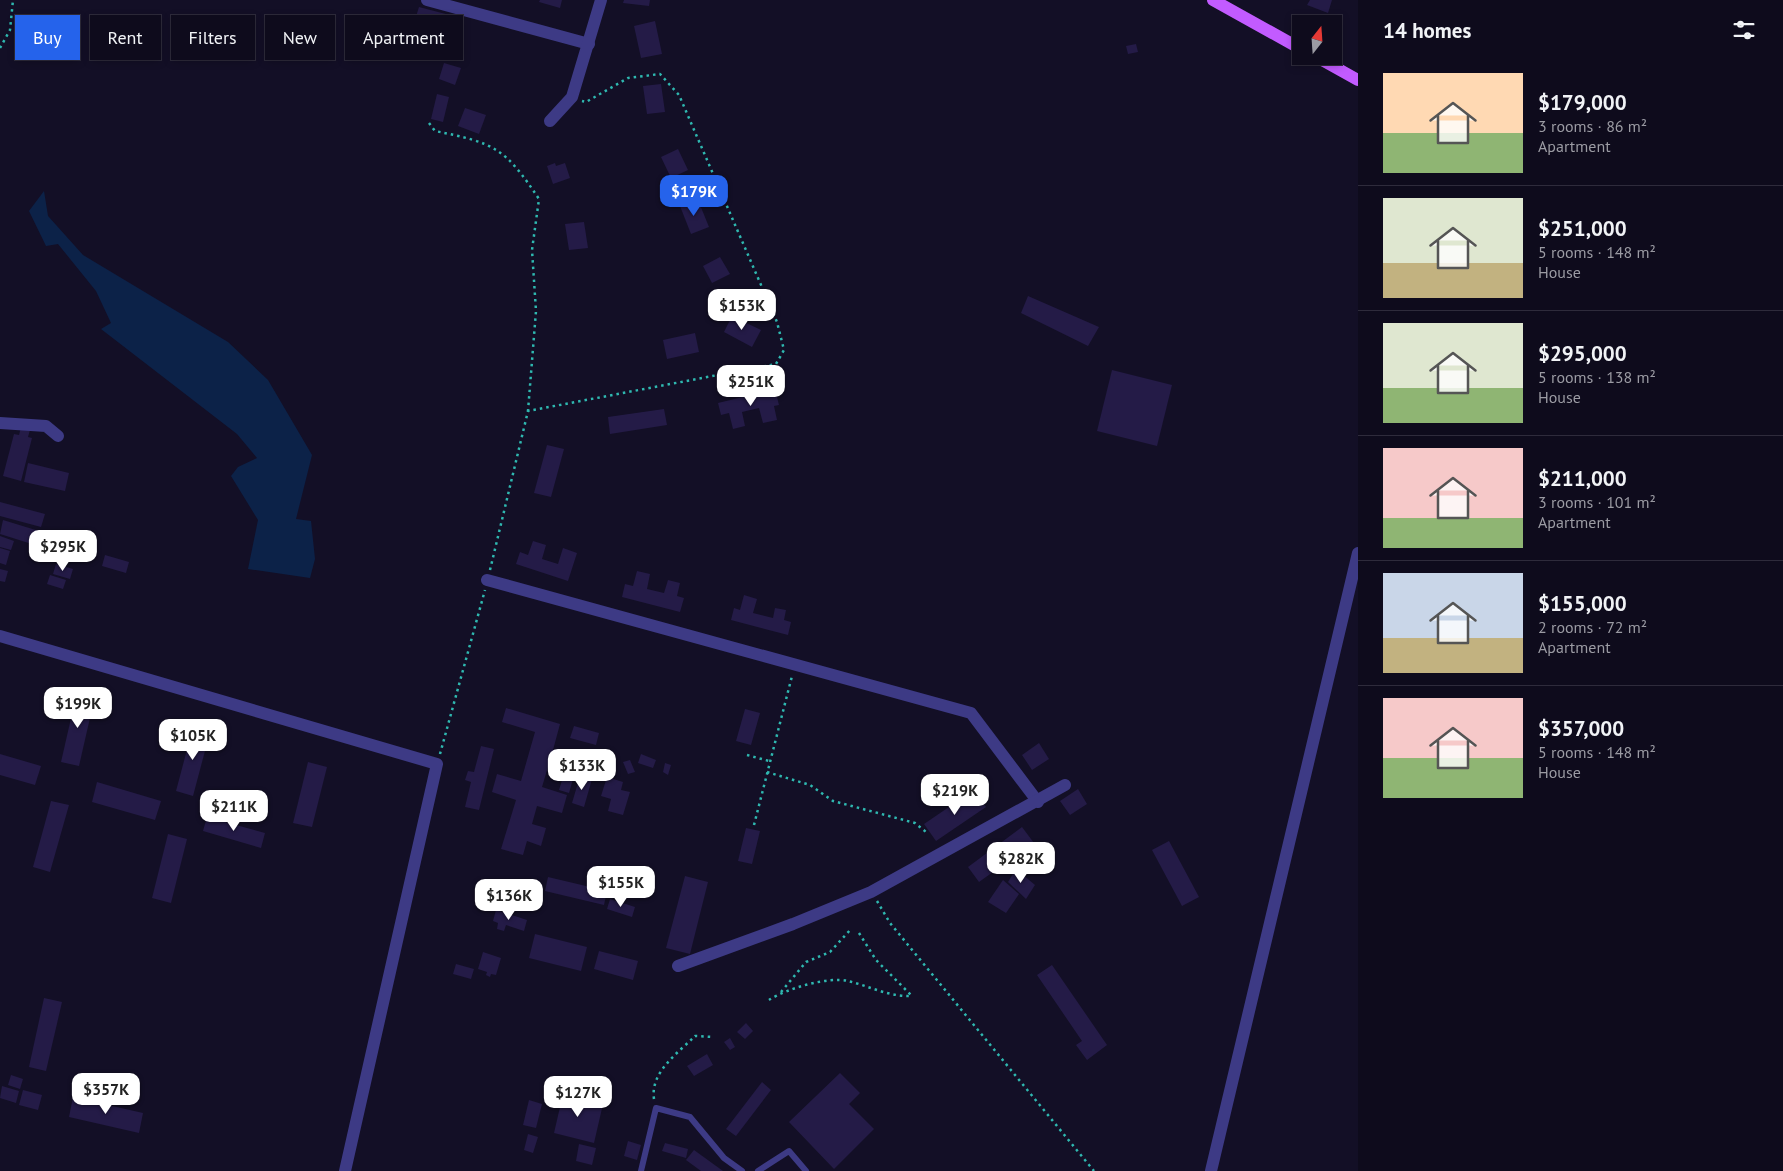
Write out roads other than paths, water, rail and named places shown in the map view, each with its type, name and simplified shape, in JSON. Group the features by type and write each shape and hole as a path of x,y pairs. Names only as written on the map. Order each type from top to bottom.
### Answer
{"main road":[{"path":"1213,0 1292,44"},
{"path":"1331,65 1358,80"}],"street":[{"path":"427,0 465,5 589,44"},
{"path":"550,121 572,98 601,0"},
{"path":"0,423 46,426 58,436"},
{"path":"1211,1171 1358,554"},
{"path":"487,580 971,713 1038,802"},
{"path":"0,636 437,764 345,1171"},
{"path":"678,966 793,924 871,892 1038,802 1065,785"}],"lane":[{"path":"641,1171 656,1108 690,1116 724,1158 742,1171"},
{"path":"758,1171 789,1151 806,1171"}],"water":[{"path":"44,191 48,216 83,255 228,342 268,380 312,455 296,519 311,521 315,559 310,578 248,569 258,520 231,476 238,467 257,458 237,434 101,329 111,323 96,291 58,244 46,246 29,211"}]}
